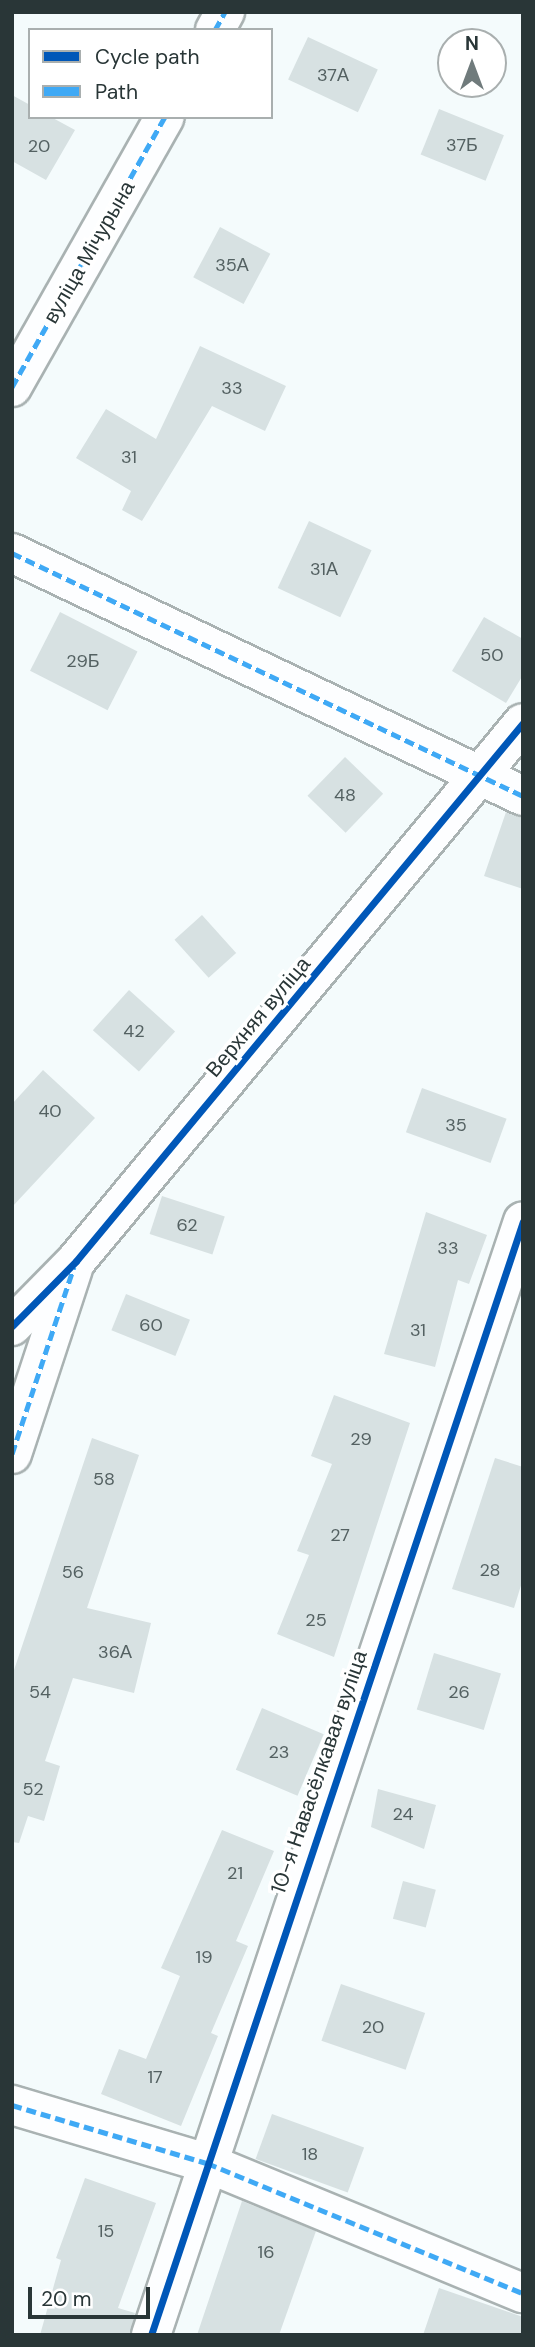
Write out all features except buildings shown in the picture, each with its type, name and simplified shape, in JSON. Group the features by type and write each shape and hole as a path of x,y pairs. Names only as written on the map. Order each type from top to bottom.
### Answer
{"street":[{"path":"216,28 225,12"},
{"name":"вуліца Мічурына","path":"12,387 164,119"},
{"path":"12,553 523,796"},
{"name":"Верхняя вуліца","path":"12,1326 76,1261 483,775 523,723"},
{"name":"10-я Навасёлкавая вуліца","path":"150,2335 523,1221"},
{"path":"12,1454 76,1261"},
{"path":"12,2105 207,2162 523,2294"}],"marked path":[{"path":"216,28 225,12"},
{"path":"12,387 164,119"},
{"path":"12,553 523,796"},
{"path":"12,1454 74,1267"},
{"path":"12,2105 207,2163 523,2293"}],"cycle path":[{"path":"12,1326 76,1261 523,723"},
{"path":"151,2335 523,1221"}]}
